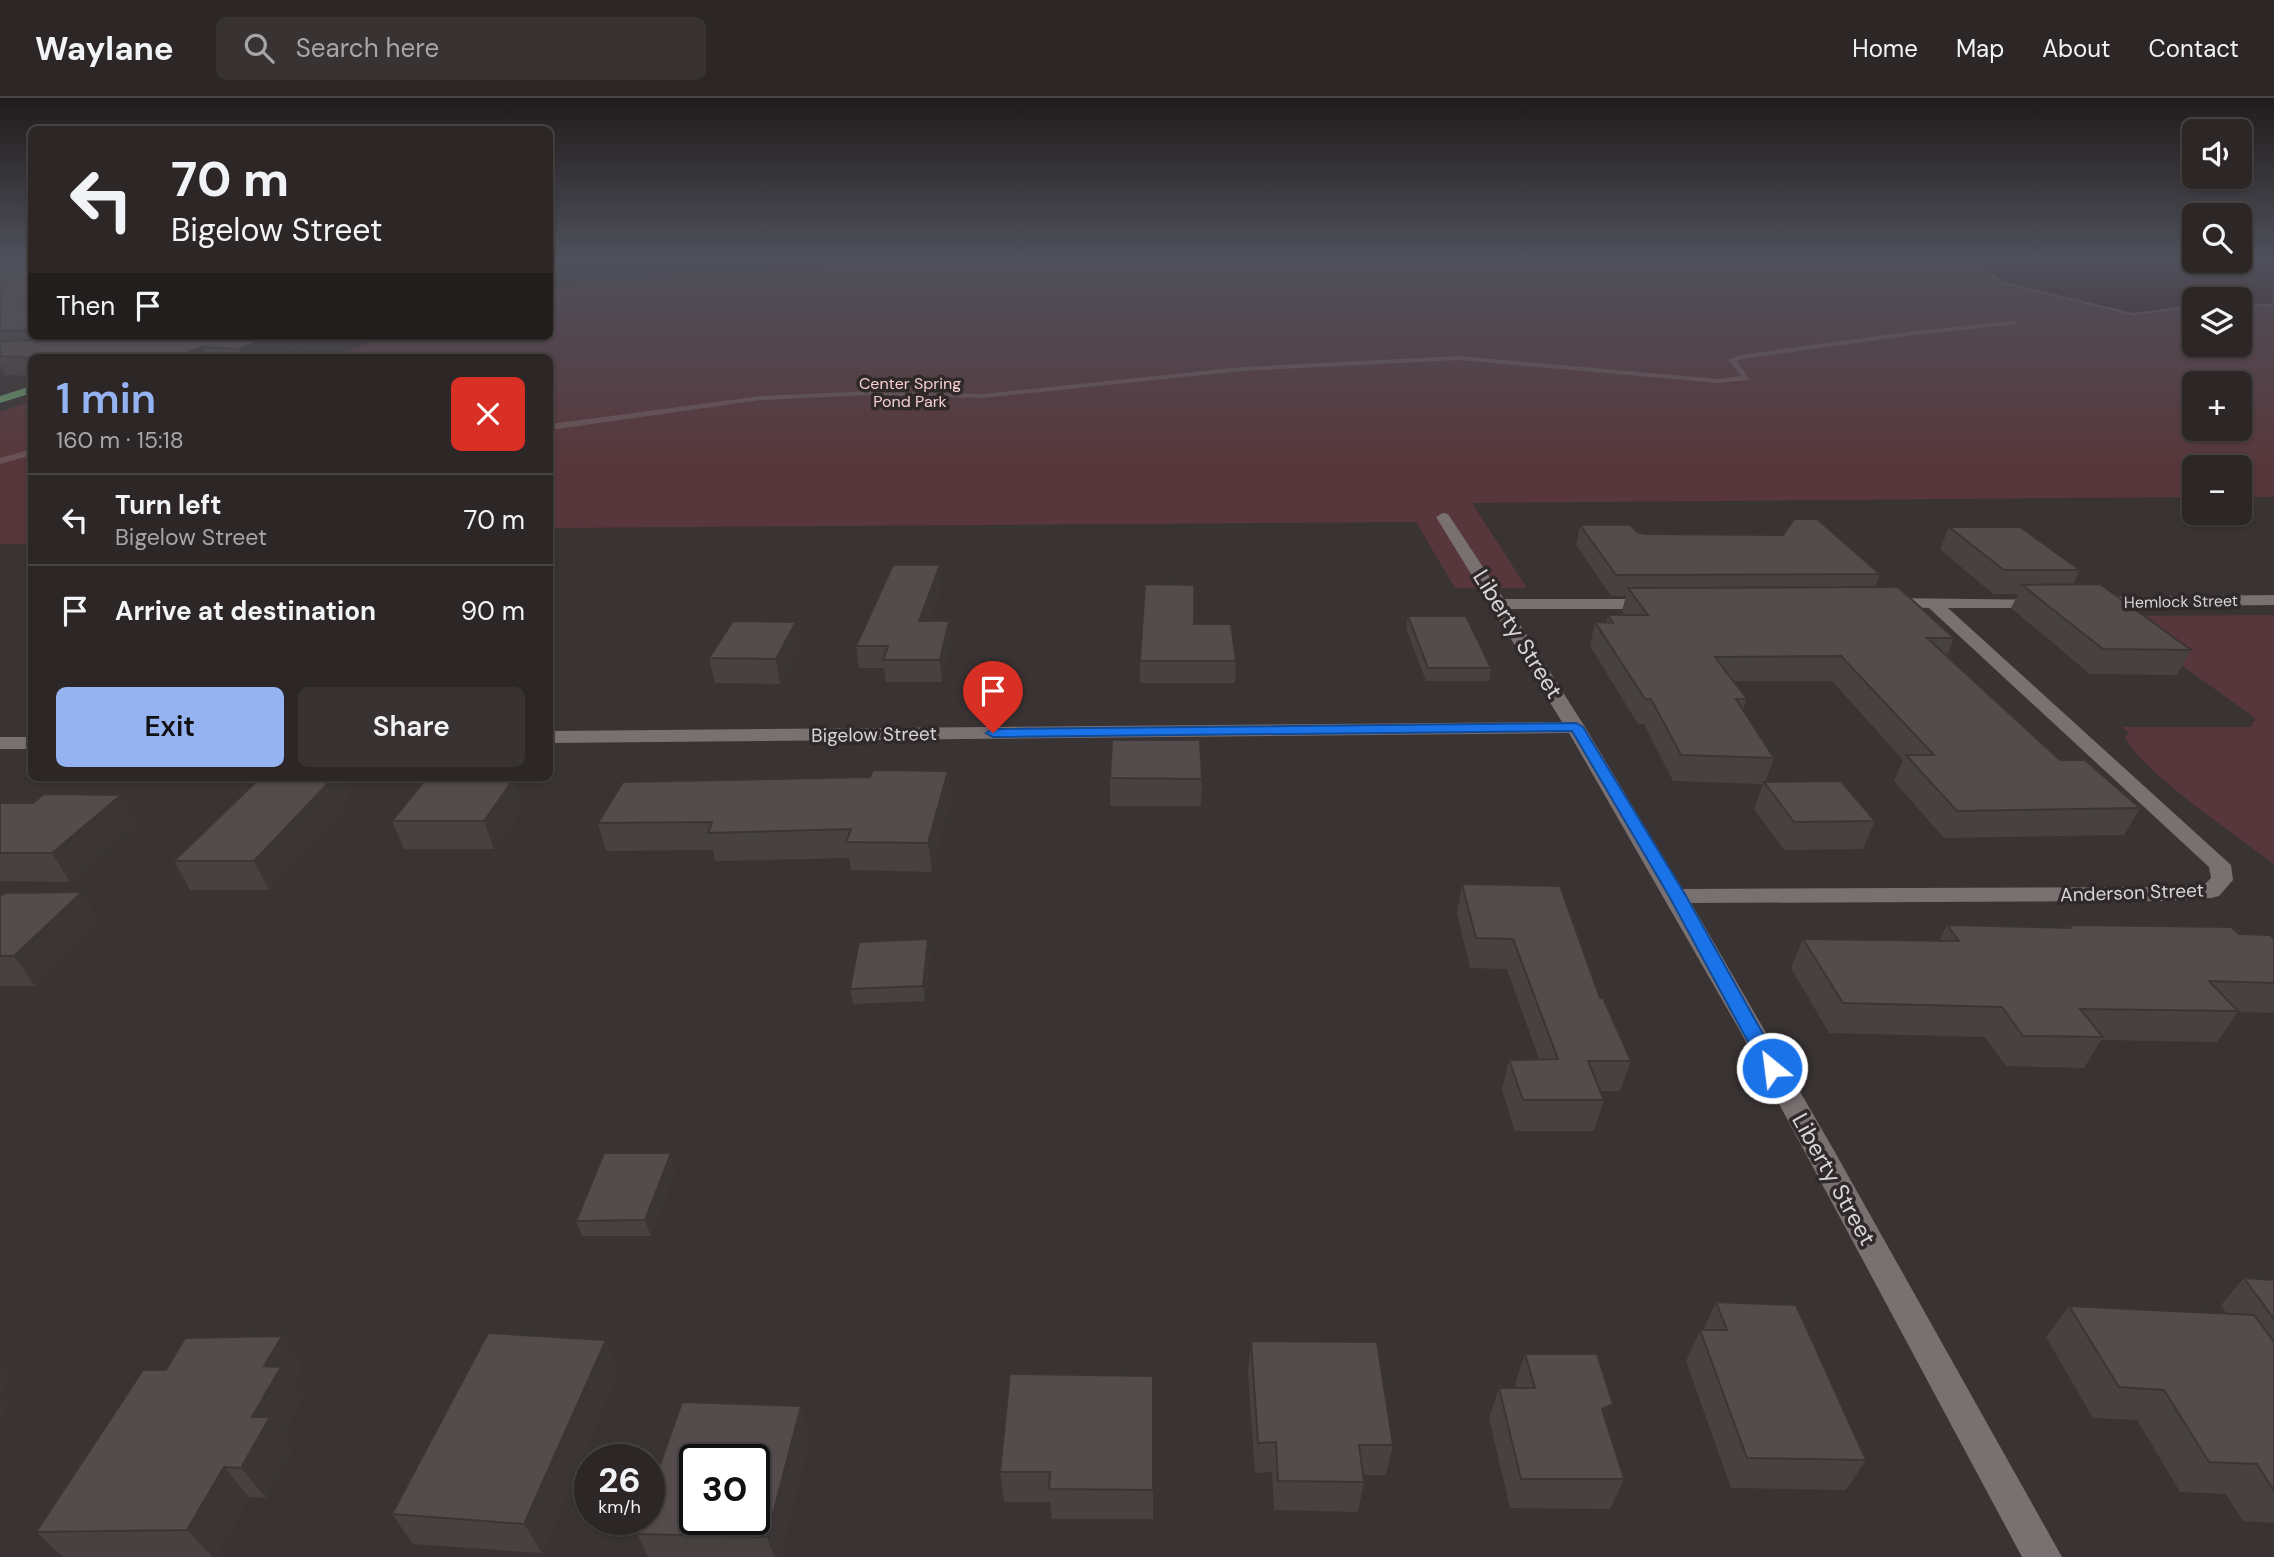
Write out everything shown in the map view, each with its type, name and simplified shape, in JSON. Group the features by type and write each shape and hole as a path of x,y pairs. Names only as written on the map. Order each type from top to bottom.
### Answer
{"main road":[{"path":"0,400 28,390"}],"street":[{"name":"Liberty Street","path":"1443,517 1576,727 1677,896 2043,1557"},
{"name":"Hemlock Street","path":"2087,602 2274,600"},
{"path":"1877,603 2060,603"},
{"name":"Anderson Street","path":"1677,896 2161,894 2211,891 2222,880 2220,865 1933,603"},
{"path":"1500,604 1668,604"},
{"name":"Bigelow Street","path":"553,737 1576,727"},
{"path":"0,743 28,743"}],"green space":[{"name":"Center Spring Pond Park","path":"553,326 2182,326 2182,357 2252,357 2252,326 2274,326 2274,497 2252,497 2252,455 2182,455 2182,497 1472,503 1527,588 1455,588 1416,522 553,528 553,354 340,354 374,340 553,340"},
{"path":"28,402 28,544 0,544 0,412"},
{"path":"2274,615 2274,864 2192,804 2150,768 2125,737 2129,733 2122,727 2251,727 2255,718 2113,616"}],"building":[{"path":"0,326 28,326 28,330 0,331"},
{"path":"262,340 239,349 203,347 183,354 0,356 0,341"},
{"path":"1794,519 1817,519 1880,574 1616,575 1580,525 1631,525 1637,532 1644,534 1783,535"},
{"path":"1949,527 2020,527 2080,570 2004,570"},
{"path":"893,565 940,565 919,621 949,621 940,660 883,660 888,646 856,646"},
{"path":"1145,584 1194,585 1194,624 1231,624 1236,661 1140,661"},
{"path":"2100,584 2191,650 2103,649 2022,585"},
{"path":"1898,587 1954,638 1927,638 2060,760 2085,760 2140,808 1957,811 1906,755 1934,755 1841,656 1715,657 1747,699 1736,699 1774,758 1681,755 1651,699 1645,699 1595,622 1613,623 1608,615 1648,615 1628,588"},
{"path":"1408,616 1466,616 1491,668 1428,668"},
{"path":"733,621 796,622 776,659 709,658"},
{"path":"1112,740 1200,740 1202,779 1110,778"},
{"path":"873,770 948,771 928,843 846,842 851,829 708,833 712,822 598,823 623,782 870,777"},
{"path":"257,781 330,781 254,861 174,861"},
{"path":"424,781 512,781 484,821 392,821"},
{"path":"1841,781 1875,821 1794,822 1764,782"},
{"path":"44,794 121,795 52,853 0,853 0,803 33,803"},
{"path":"1462,884 1560,886 1600,998 1603,998 1631,1061 1588,1061 1604,1100 1523,1100 1509,1060 1558,1059 1513,939 1476,938"},
{"path":"82,892 14,956 0,956 0,897 5,893"},
{"path":"1947,925 2071,928 2068,925 2231,927 2239,934 2270,935 2274,939 2274,983 2209,981 2238,1011 2080,1009 2103,1037 2023,1036 2002,1007 1843,1003 1803,939 1959,941"},
{"path":"928,939 923,986 850,989 859,942"},
{"path":"604,1153 671,1153 645,1220 576,1221"},
{"path":"2244,1278 2274,1280 2274,1319"},
{"path":"1716,1302 1796,1305 1866,1460 1747,1458 1700,1330 1727,1330"},
{"path":"2069,1306 2254,1315 2274,1342 2274,1491 2257,1464 2209,1462 2164,1390 2119,1387"},
{"path":"488,1333 606,1340 524,1524 392,1514"},
{"path":"282,1336 264,1366 281,1367 252,1417 270,1417 241,1468 224,1467 187,1530 36,1532 143,1370 166,1370 185,1338"},
{"path":"1251,1341 1377,1342 1393,1445 1359,1445 1364,1482 1278,1481 1276,1442 1258,1443"},
{"path":"1525,1354 1597,1354 1613,1404 1602,1409 1624,1479 1521,1479 1499,1388 1535,1388"},
{"path":"1010,1374 1153,1376 1153,1490 1049,1489 1050,1472 1000,1472"},
{"path":"682,1402 801,1406 770,1525 770,1444 679,1444 679,1535 665,1535 665,1451"},
{"path":"680,1535 768,1535 767,1537"}],"waterway":[{"path":"553,427 761,398 871,393 982,396 1242,369 1459,358 1718,381 1747,378 1732,360 1741,357 1984,326"},
{"path":"0,461 28,453"}],"route":[{"path":"993,733 1576,727 1677,896 1772,1068"}]}
